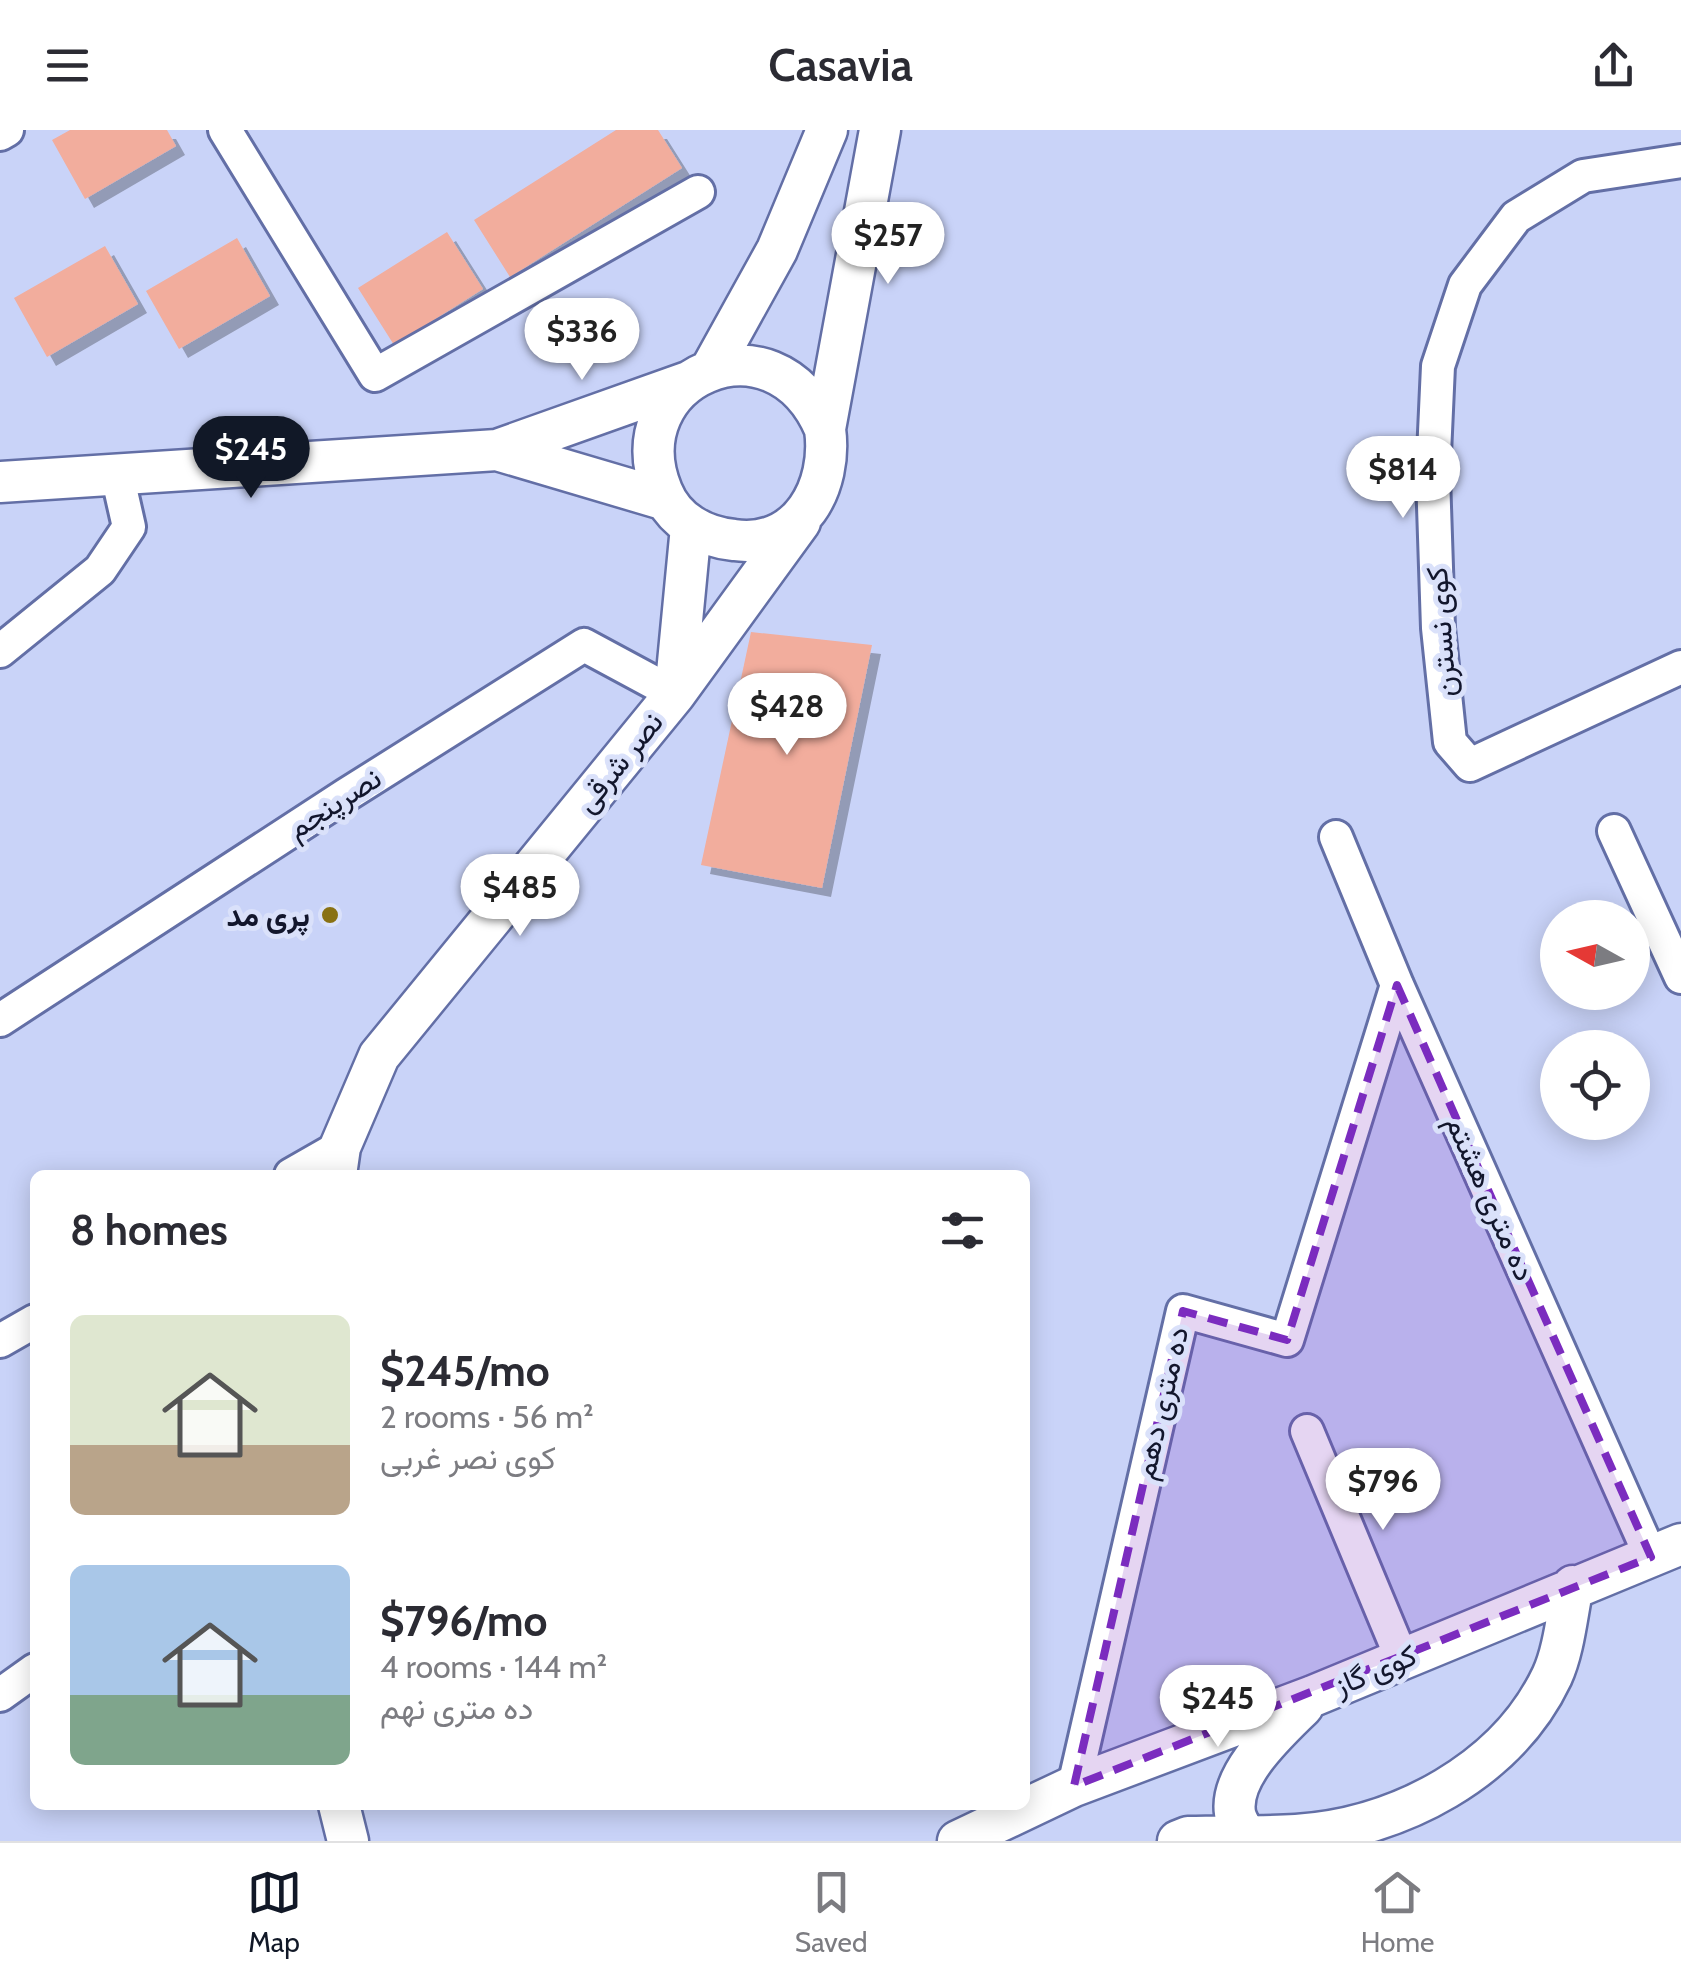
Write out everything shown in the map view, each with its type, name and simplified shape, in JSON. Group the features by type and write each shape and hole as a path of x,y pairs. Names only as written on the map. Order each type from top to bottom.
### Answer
{"street":[{"path":"0,134 7,130"},
{"path":"226,130 375,376 698,192"},
{"path":"675,694 679,513 654,472 653,443 662,414 678,390 700,376 777,250 828,130"},
{"path":"825,429 880,130"},
{"name":"کوی نسترن","path":"1681,160 1583,176 1516,216 1465,284 1438,366 1433,476 1438,628 1450,742 1470,766 1681,666"},
{"path":"0,482 497,450 728,365 752,365 777,372 799,386 816,406 829,454 825,479 814,501 796,522 771,536 744,542 717,538 679,513 497,450"},
{"path":"0,651 100,570 128,527 116,474"},
{"name":"نصر شرقی","path":"338,1161 379,1056 675,694 814,501"},
{"name":"نصرپنجم","path":"0,1020 584,645 675,694"},
{"path":"1614,831 1681,977"},
{"name":"ده متری هشتم","path":"1336,837 1397,986 1666,1551"},
{"name":"ده متری دهم","path":"1074,1786 1182,1311 1286,1340 1397,986"},
{"path":"308,1170 338,1161"},
{"path":"0,1341 30,1324"},
{"path":"1307,1431 1402,1659"},
{"name":"کوی گاز","path":"1030,1807 1666,1551"},
{"path":"1178,1841 1188,1837 1298,1835 1357,1825 1411,1805 1465,1778 1516,1732 1553,1674 1574,1586"},
{"path":"0,1696 30,1674"},
{"path":"1244,1836 1234,1813 1247,1769 1313,1696"},
{"path":"339,1810 348,1841"},
{"name":"کوی گاز","path":"958,1841 1023,1810"}],"highlighted area":[{"path":"1397,985 1651,1557 1074,1786 1183,1311 1287,1340"}],"building":[{"path":"70,130 167,130 176,146 85,199 52,140"},
{"path":"616,130 658,130 682,168 510,277 474,220"},
{"path":"447,232 483,289 394,345 358,288"},
{"path":"237,238 270,296 179,349 146,291"},
{"path":"105,246 138,304 47,357 14,298"},
{"path":"751,632 872,645 822,888 701,865"}],"place":[{"name":"پری مد","path":"330,915"}]}
